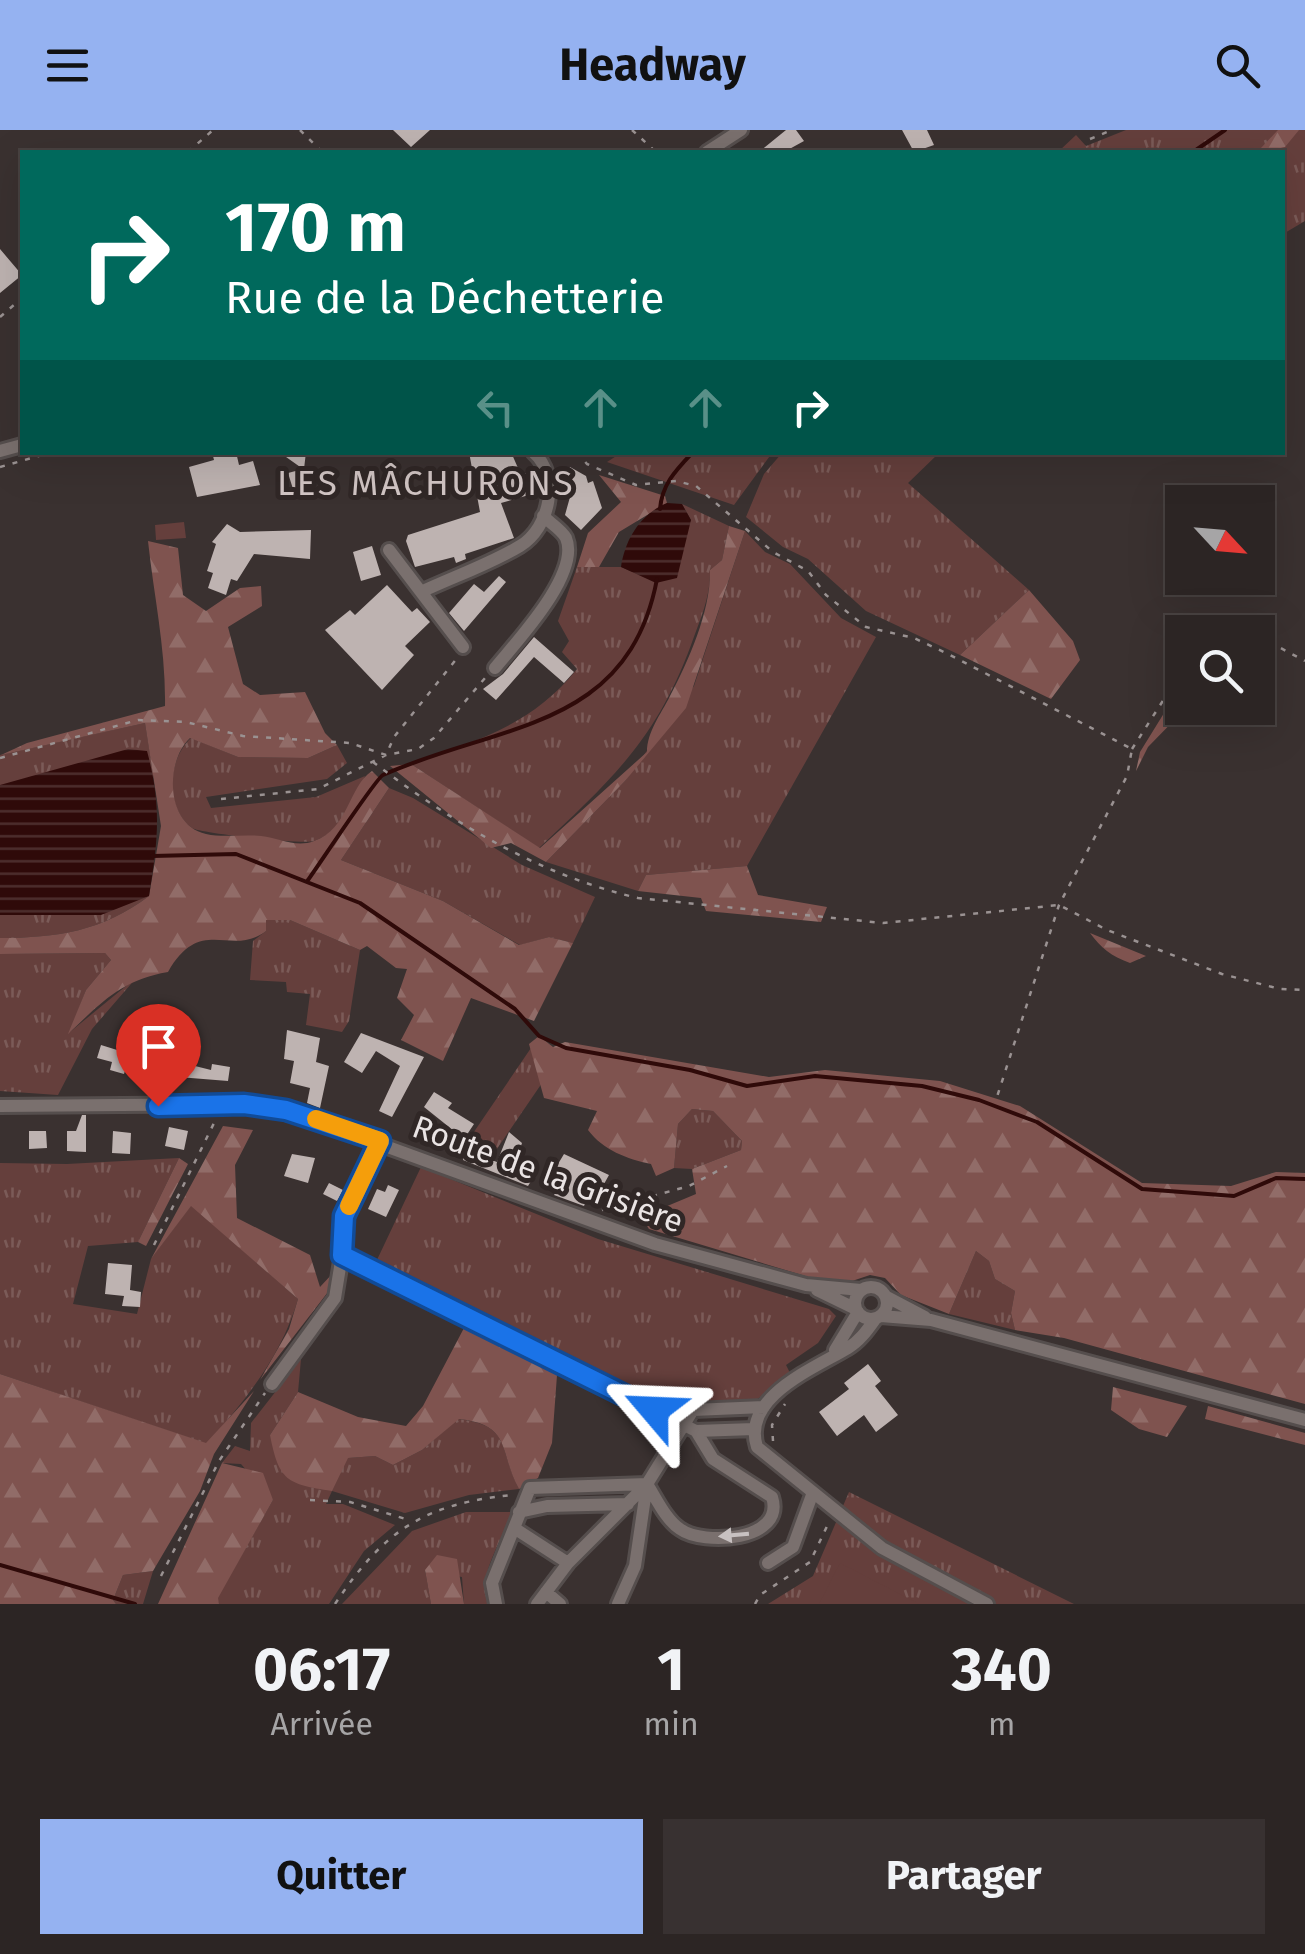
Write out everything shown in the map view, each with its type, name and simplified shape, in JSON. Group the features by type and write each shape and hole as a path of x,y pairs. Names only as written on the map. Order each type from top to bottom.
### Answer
{"street":[{"path":"710,150 741,130"},
{"path":"421,592 524,544 543,516 550,476 536,455"},
{"path":"495,668 552,597 568,551 565,536 543,516"},
{"path":"389,550 462,647"},
{"name":"Route de la Grisière","path":"0,1106 223,1104 286,1110 380,1141 577,1217 722,1264 806,1285 879,1288 886,1298 931,1320 1305,1420"},
{"path":"272,1384 335,1298 344,1216 380,1141"},
{"path":"342,1255 690,1429 754,1429"},
{"name":"Route de la Grisière","path":"806,1285 879,1317 931,1320"},
{"path":"862,1290 848,1334 826,1359 764,1407 754,1429 756,1447 882,1548 988,1604"},
{"path":"826,1359 850,1348 879,1317 886,1298"},
{"path":"560,1604 541,1598 568,1562 647,1484 690,1429 692,1410 764,1407"},
{"path":"647,1484 675,1526 688,1534 743,1536 763,1528 773,1513 772,1498 713,1460 690,1429"},
{"path":"496,1604 492,1583 524,1494 536,1485 647,1484"},
{"path":"618,1604 635,1566 647,1484"},
{"path":"768,1563 793,1546 812,1495"},
{"path":"519,1512 547,1506 628,1504"},
{"path":"514,1528 568,1562"}],"path":[{"path":"190,150 213,130"},
{"path":"300,130 320,150"},
{"path":"632,130 654,150"},
{"path":"1090,139 1112,130"},
{"path":"0,317 20,300"},
{"path":"0,467 42,455"},
{"path":"580,455 587,464 636,484 676,481 696,486 774,552 793,559 866,627 931,646 1132,750"},
{"path":"1275,645 1305,661"},
{"path":"386,756 394,737 445,676 462,647"},
{"path":"221,800 318,789 386,756 418,748 434,738 495,668"},
{"path":"996,1100 1060,906 1127,776 1132,750 1165,699"},
{"path":"0,758 138,720 186,722 243,736 350,742 386,756"},
{"path":"372,762 480,836 564,876 638,898 883,924 1060,906 1108,930 1222,974 1280,989 1305,990"},
{"path":"154,1245 223,1104"},
{"path":"577,1217 584,1211 611,1210 689,1186 727,1166"},
{"path":"160,1576 220,1461 272,1384"},
{"path":"776,1445 772,1425 790,1399"},
{"path":"335,1604 363,1567 411,1520 474,1499 524,1494"},
{"path":"310,1500 350,1502 411,1520"},
{"path":"754,1604 760,1595 810,1562 834,1511"}],"green space":[{"path":"1126,130 1305,130 1305,221 1285,233 1285,150 1060,150 1076,135 1086,146"},
{"path":"1278,130 1299,130 1285,147 1261,148"},
{"path":"618,455 771,455 734,505 607,462"},
{"path":"780,455 937,455 908,483 1029,590 960,655 866,611 808,559 783,547 746,517 764,474"},
{"path":"599,475 665,496 667,503 619,532 599,567 577,567 588,533 621,502"},
{"path":"682,504 729,526 722,560 710,570 707,599 698,626 677,678 647,733 610,779 565,824 539,848 411,764 502,729 541,705 559,688 577,669 562,652 569,641 558,621 577,567 621,567 656,582 691,520"},
{"path":"184,522 186,538 156,540 155,525"},
{"path":"729,526 745,531 686,708 625,781 546,862 511,843 491,848 390,766 411,764 540,848 647,752 652,730 698,634 710,570 722,560"},
{"path":"745,531 765,552 790,564 841,618 876,637 747,866 646,875 638,891 546,862 625,781 694,686"},
{"path":"148,541 178,548 183,595 206,611 240,588 261,586 262,606 228,627 243,684 260,695 305,692 325,733 337,745 308,758 238,757 190,738 176,761 173,776 176,806 183,818 206,834 307,843 334,827 372,771 389,788 341,860 443,901 519,945 549,937 573,943 534,1021 471,998 443,1061 401,1040 414,1015 397,998 407,969 396,968 367,946 360,950 290,920 266,920 266,931 253,938 192,945 168,972 125,987 102,1002 68,1034 86,990 111,960 105,953 0,954 0,938 41,936 97,925 149,896 161,826 145,723 1,755 27,743 165,706 162,644"},
{"path":"1029,590 1073,641 1080,660 1051,699 960,655"},
{"path":"1165,712 1165,725 1169,725 1148,747 1136,771 1140,752"},
{"path":"145,723 153,773 149,896 97,925 41,936 0,938 0,755"},
{"path":"191,738 238,757 308,758 337,745 347,763 327,779 206,797 211,808 316,797 365,776 340,823 314,841 199,830 183,819 173,796 174,770"},
{"path":"389,788 413,798 522,865 595,897 573,943 549,937 520,945 443,901 341,860"},
{"path":"747,866 758,895 827,907 821,922 706,911 701,898 638,891 646,875"},
{"path":"266,920 290,920 360,950 349,1021 342,1032 306,1025 310,994 287,992 286,982 250,980 253,941 266,931"},
{"path":"1090,933 1146,956 1130,963 1107,951"},
{"path":"105,953 111,960 86,990 70,1032 137,977 92,1029 58,1095 0,1091 0,954"},
{"path":"539,1036 553,1047 565,1042 769,1077 825,1070 940,1081 1020,1106 1142,1183 1231,1186 1276,1172 1305,1173 1305,1404 1064,1338 1015,1330 1011,1313 1015,1291 995,1279 989,1261 976,1251 949,1314 901,1295 885,1278 870,1275 849,1282 812,1278 649,1229 641,1217 696,1194 692,1169 741,1150 742,1141 713,1111 692,1109 678,1124 674,1168 656,1176 651,1164 616,1153 594,1137 588,1130 597,1111 544,1098 529,1044"},
{"path":"531,1048 542,1083 490,1159 463,1148"},
{"path":"692,1109 713,1111 742,1141 741,1150 692,1169 674,1168 678,1124"},
{"path":"223,1126 253,1130 235,1165 237,1218 310,1255 320,1287 333,1273 328,1292 260,1380 289,1329 298,1299 191,1206 151,1259"},
{"path":"179,1158 138,1242 88,1246 73,1304 137,1314 151,1259 191,1205 298,1299 272,1359 207,1444 0,1374 0,1163"},
{"path":"179,1158 188,1164 146,1246 138,1242"},
{"path":"421,1167 598,1239 829,1309 836,1316 818,1343 786,1365 790,1373 760,1397 741,1404 708,1401 677,1408 376,1262"},
{"path":"976,1251 989,1261 995,1279 1015,1291 1011,1313 1015,1330 949,1314"},
{"path":"464,1328 557,1375 552,1443 538,1478 519,1489 496,1434 476,1422 459,1419 422,1450 393,1465 375,1456 348,1458 332,1491 295,1482 282,1471 270,1435 298,1392 358,1417 406,1426 423,1406"},
{"path":"301,1359 298,1392 270,1435 348,1458 375,1456 393,1465 422,1450 458,1419 476,1422 496,1434 519,1489 469,1495 405,1513 332,1491 326,1504 343,1504 395,1525 364,1551 329,1604 219,1604 217,1598 273,1500 241,1464 222,1463 235,1446 250,1451 251,1423"},
{"path":"0,1374 206,1443 254,1391 214,1454 200,1491 153,1571 123,1575 113,1600 116,1604 0,1604"},
{"path":"1113,1387 1187,1406 1167,1437 1139,1429 1111,1410"},
{"path":"1208,1406 1305,1433 1305,1445 1205,1419"},
{"path":"222,1463 263,1473 273,1500 218,1598 219,1604 158,1604"},
{"path":"849,1492 1074,1604 768,1604 813,1576"},
{"path":"466,1512 511,1512 488,1570 489,1604 464,1604 462,1577 425,1570 431,1604 342,1604 412,1531"},
{"path":"437,1555 457,1559 464,1604 431,1604 425,1570"},
{"path":"840,1563 919,1604 819,1604"},
{"path":"153,1571 143,1604 116,1604 113,1600 123,1575"}],"shaded area":[{"path":"667,503 682,504 691,520 677,578 656,583 621,567 635,529"},
{"path":"128,749 147,751 155,789 156,840 149,896 101,915 0,915 0,785"}],"building":[{"path":"393,130 430,130 411,147"},
{"path":"786,130 796,130 804,141 788,150 761,150"},
{"path":"902,130 927,130 934,145 913,150"},
{"path":"0,249 20,277 0,293"},
{"path":"213,455 237,455 239,465 253,461 260,485 197,497 189,467 214,460"},
{"path":"283,455 306,455 304,469 314,474 307,485 293,489 288,473 303,469"},
{"path":"470,455 512,455 521,475 532,471 539,492 501,503 514,538 465,554 466,559 456,563 454,557 415,567 406,541 408,535 480,512"},
{"path":"570,467 586,476 588,483 593,481 602,508 581,530 565,515 570,497 560,482"},
{"path":"227,524 240,532 311,530 310,559 254,554 237,581 231,579 226,595 208,588 213,573 207,571 216,544 212,542"},
{"path":"372,546 381,575 361,581 353,552"},
{"path":"499,576 506,582 464,631 449,613 474,584 484,592"},
{"path":"387,585 412,612 417,608 430,622 405,646 414,655 382,690 325,630 350,610 355,615"},
{"path":"534,637 574,672 564,683 534,657 496,700 483,689 503,674"},
{"path":"287,1030 320,1038 316,1062 329,1066 320,1108 307,1103 310,1088 290,1083 294,1061 284,1059"},
{"path":"361,1033 424,1057 392,1117 379,1111 400,1066 376,1051 362,1073 344,1062"},
{"path":"101,1045 130,1054 124,1074 110,1070 112,1062 97,1058"},
{"path":"170,1055 180,1056 179,1062 211,1070 212,1064 230,1067 228,1081 166,1076"},
{"path":"434,1092 452,1103 448,1108 474,1124 464,1139 424,1107"},
{"path":"82,1115 86,1115 86,1152 67,1151 67,1131 76,1131"},
{"path":"169,1127 188,1131 184,1150 165,1146"},
{"path":"29,1131 46,1131 47,1148 29,1149"},
{"path":"113,1131 131,1133 130,1154 112,1153"},
{"path":"509,1132 522,1143 518,1155 539,1168 528,1186 463,1160 466,1151 497,1162"},
{"path":"292,1154 315,1158 308,1183 284,1176"},
{"path":"564,1154 609,1175 604,1184 595,1180 584,1206 554,1195 564,1180 544,1169 550,1158 558,1164"},
{"path":"329,1183 343,1190 337,1201 323,1194"},
{"path":"388,1185 399,1190 386,1217 368,1209 377,1189 385,1192"},
{"path":"108,1263 132,1265 130,1290 141,1292 140,1307 122,1306 124,1296 105,1294"},
{"path":"868,1364 881,1381 875,1386 898,1415 876,1432 864,1415 837,1436 819,1412 849,1389 844,1383"}],"waterway":[{"path":"1196,150 1225,130"},
{"path":"660,509 667,485 690,455"},
{"path":"308,880 383,775 513,730 588,694 618,666 642,629 657,579"},
{"path":"152,856 236,854 360,903 515,1009 539,1036 566,1048 690,1070 747,1086 815,1076 922,1086 979,1100 1037,1122 1142,1189 1234,1196 1276,1178 1305,1179"},
{"path":"0,1565 135,1604"}],"slow traffic":[{"path":"316,1119 380,1141 349,1206"}],"district":[{"name":"LES MÂCHURONS","path":"426,483"}],"route":[{"path":"158,1106 244,1104 286,1110 380,1141 344,1216 340,1234 342,1255 654,1410"}]}
